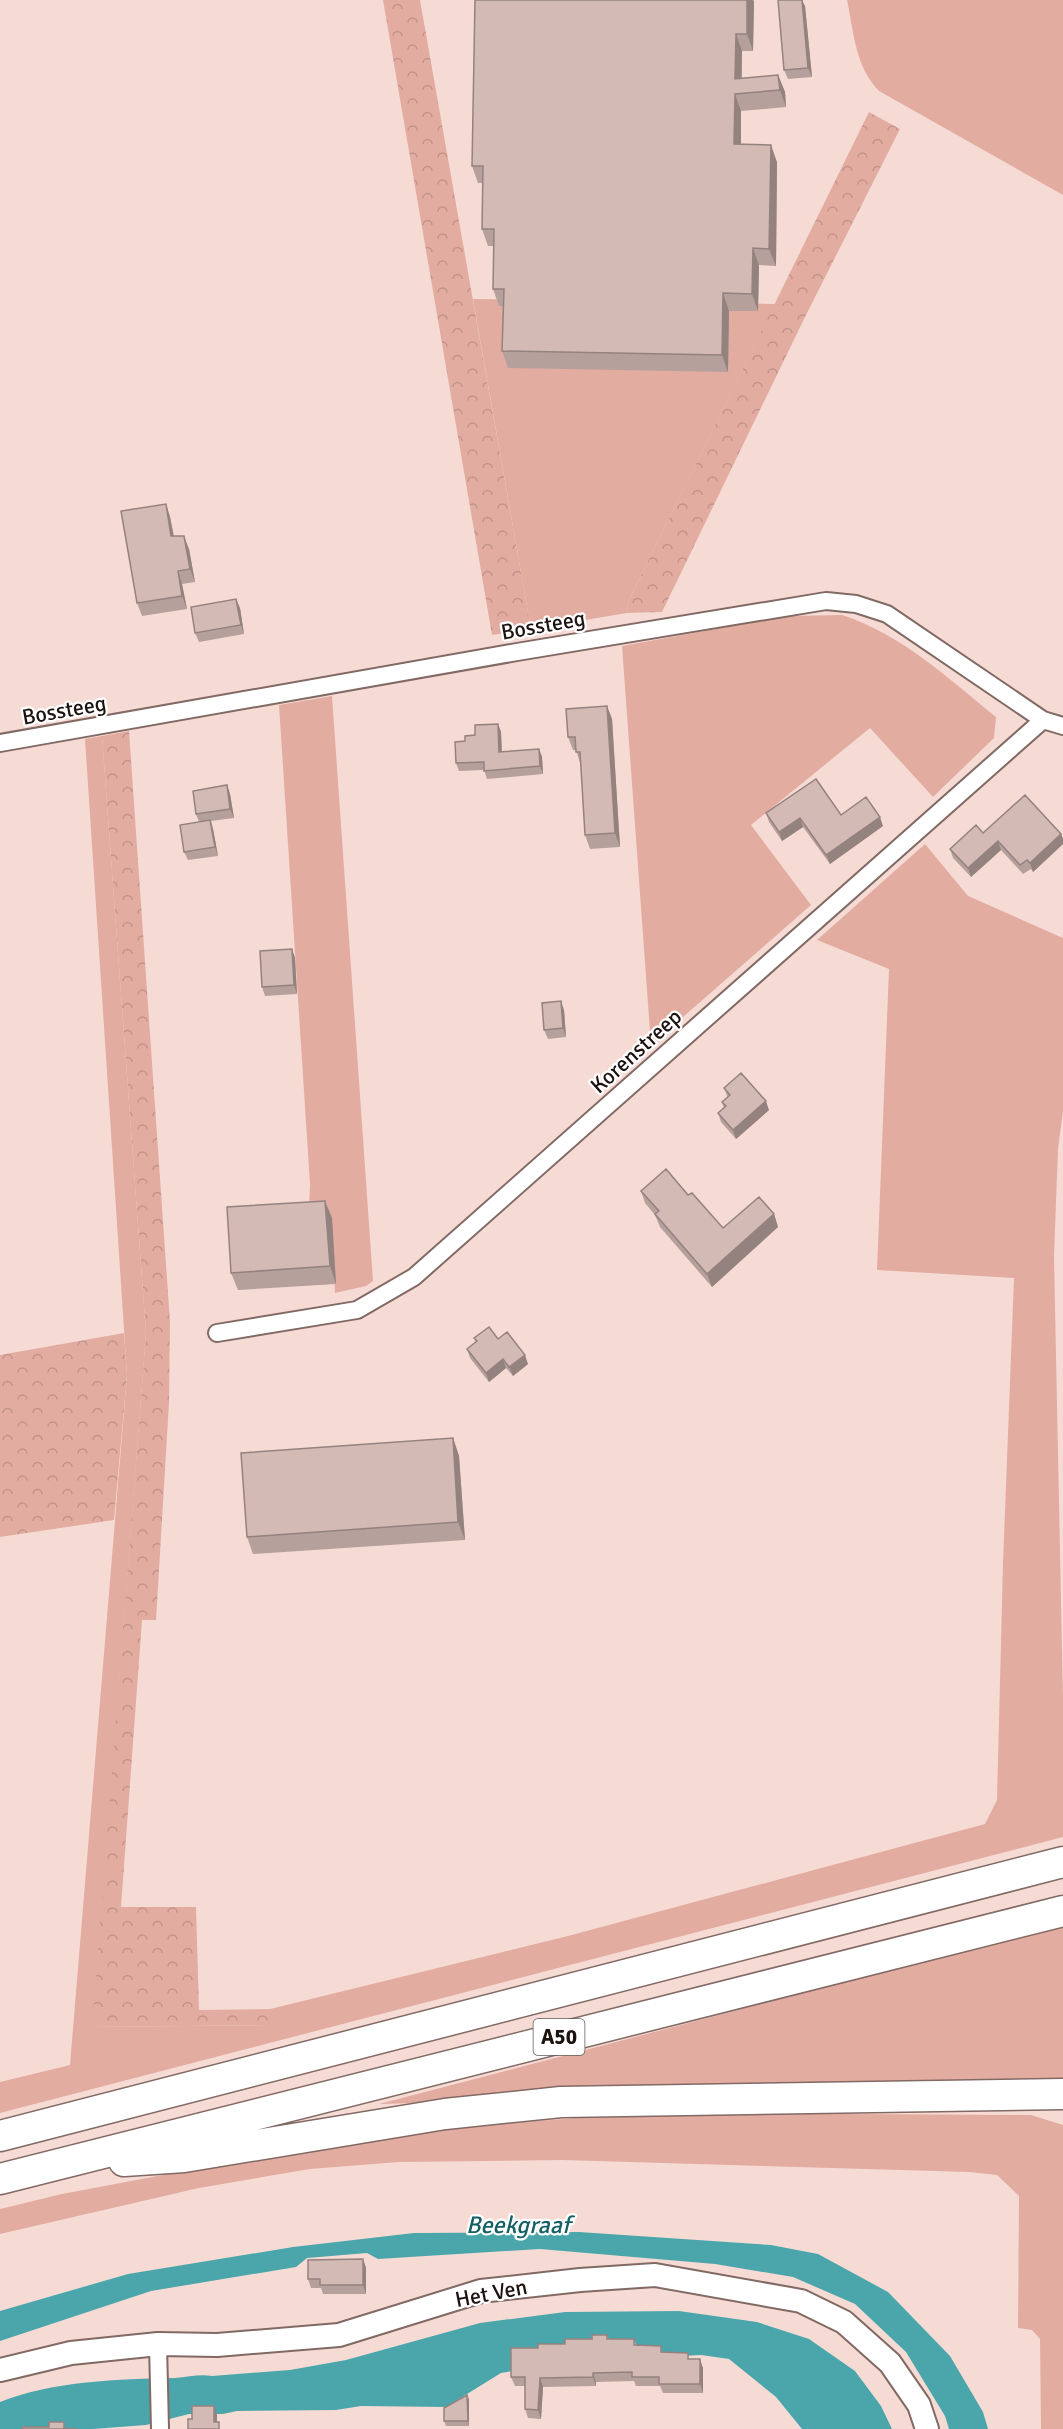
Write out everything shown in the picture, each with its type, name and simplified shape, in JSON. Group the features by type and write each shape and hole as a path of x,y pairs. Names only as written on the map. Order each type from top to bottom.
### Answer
{"highway":[{"name":"A50","path":"0,2136 1056,1863"},
{"name":"A50","path":"0,2179 1063,1911"},
{"name":"A50","path":"55,2165 184,2157 445,2114 561,2102 1063,2094"}],"street":[{"name":"Bossteeg","path":"0,743 517,652 826,601 856,604 887,614 1043,720 1063,726"},
{"name":"Korenstreep","path":"218,1333 357,1310 414,1278 1043,720"},
{"name":"Het Ven","path":"0,2370 71,2353 158,2344 218,2345 339,2335 481,2290 655,2275 801,2301 844,2322 890,2363 919,2405 927,2429"},
{"path":"158,2344 160,2429"}],"green space":[{"path":"383,0 420,0 531,629 492,635"},
{"path":"847,0 1063,0 1063,195 879,91 860,60"},
{"path":"869,112 900,129 804,319 662,612 627,613 628,602"},
{"path":"473,299 775,304 628,602 627,613 531,629"},
{"path":"842,615 864,623 904,645 960,687 996,717 994,738 933,797 870,728 751,825 811,905 651,1045 622,646 788,616"},
{"path":"332,696 373,1281 366,1286 335,1293 331,1215 309,1212 310,1184 279,705"},
{"path":"129,731 170,1322 169,1403 156,1620 142,1620 121,1907 196,1907 199,2010 270,2009 270,2025 92,2027 146,1333 102,736"},
{"path":"102,736 146,1333 93,2027 269,2025 270,2009 568,1936 985,1824 997,1800 1014,1278 877,1270 889,969 817,940 925,844 968,896 1063,938 1063,1111 1058,1149 1054,1256 1063,1699 1063,1837 0,2113 0,2082 70,2065 127,1375 85,739"},
{"path":"124,1333 127,1375 114,1520 0,1537 0,1355"},
{"path":"1063,1925 1063,2084 379,2104"},
{"path":"641,2113 1031,2115 1063,2125 1063,2429 1041,2429 1040,2339 1032,2330 1018,2328 1019,2196 997,2175 969,2172 562,2160 399,2162 310,2169 199,2188 0,2234 0,2209 62,2194 392,2132"}],"water":[{"path":"579,2232 771,2245 818,2254 888,2292 950,2356 983,2412 988,2429 949,2429 945,2416 906,2352 855,2304 793,2277 715,2264 540,2249 378,2259 367,2253 307,2258 296,2267 151,2291 0,2341 0,2311 128,2274 293,2247 414,2233"},
{"path":"679,2311 757,2322 809,2339 855,2371 881,2406 892,2429 802,2429 776,2397 729,2359 701,2355 565,2362 501,2373 446,2407 361,2406 336,2410 237,2411 223,2414 189,2414 146,2425 93,2429 0,2429 0,2402 64,2385 109,2380 290,2370 346,2360 480,2323 565,2312"}],"building":[{"path":"475,0 747,0 747,34 736,34 735,79 778,75 780,90 735,94 734,144 771,145 769,249 753,248 752,294 723,293 722,355 502,351 504,289 493,289 494,229 482,229 483,166 472,166"},
{"path":"778,0 802,0 808,68 784,70"},
{"path":"166,504 171,536 184,536 190,569 178,571 182,596 137,603 121,511"},
{"path":"236,599 241,625 195,633 191,607"},
{"path":"607,706 615,833 585,835 580,752 576,752 575,737 568,737 566,709"},
{"path":"498,724 499,752 539,749 540,766 484,771 484,762 456,763 455,742 465,741 465,736 475,735 475,725"},
{"path":"816,779 841,815 866,797 880,817 826,855 800,818 779,832 766,813"},
{"path":"227,785 230,809 196,814 193,791"},
{"path":"1025,795 1061,834 1030,863 1027,860 1020,865 998,841 968,868 950,849 976,825 983,833"},
{"path":"210,820 215,847 184,852 180,825"},
{"path":"292,949 294,985 262,987 260,951"},
{"path":"561,1001 563,1028 544,1030 542,1003"},
{"path":"741,1073 766,1101 733,1130 718,1113 726,1106 722,1102 730,1095 724,1088"},
{"path":"666,1169 688,1195 692,1193 723,1228 759,1197 774,1214 707,1274 655,1214 659,1211 641,1191"},
{"path":"325,1201 330,1266 231,1273 227,1207"},
{"path":"489,1327 498,1339 507,1332 525,1355 509,1367 503,1359 486,1373 467,1349 477,1341 474,1338"},
{"path":"453,1438 458,1522 247,1537 241,1453"},
{"path":"363,2259 363,2285 320,2285 320,2279 308,2279 308,2260"},
{"path":"592,2335 607,2335 607,2339 634,2339 634,2345 661,2346 661,2352 688,2353 688,2359 700,2359 700,2384 659,2384 659,2377 632,2377 632,2372 593,2373 593,2377 540,2378 538,2410 525,2409 525,2377 511,2377 511,2348 538,2348 538,2344 565,2344 565,2339 592,2339"},
{"path":"467,2395 468,2421 444,2421 444,2408"},
{"path":"192,2406 214,2406 214,2422 219,2422 219,2429 188,2429 188,2419 192,2419"},
{"path":"49,2422 64,2422 64,2428 77,2429 22,2429 22,2427 49,2427"}],"water label":[{"name":"Beekgraaf","path":"518,2225"}]}
